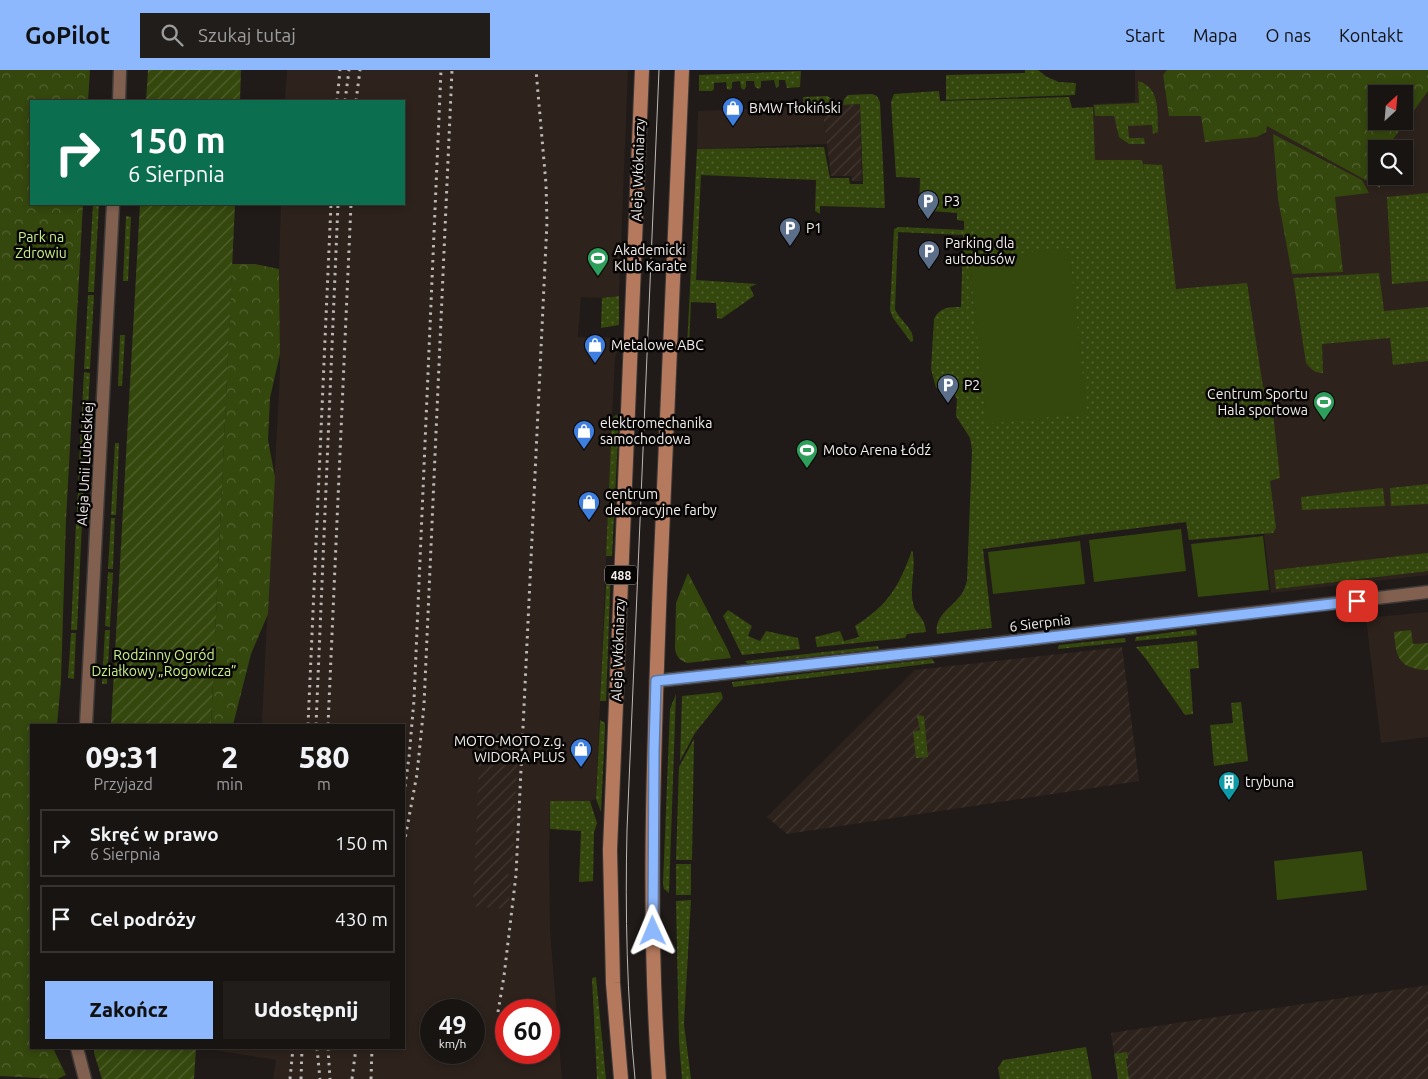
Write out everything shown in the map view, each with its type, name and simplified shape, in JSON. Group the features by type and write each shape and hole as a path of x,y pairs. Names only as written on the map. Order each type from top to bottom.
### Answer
{"main road":[{"name":"Aleja Włókniarzy","path":"621,1079 613,982 610,850 642,70"},
{"path":"659,1079 654,978 653,898 656,681 682,70"}],"street":[{"path":"119,100 120,70"},
{"name":"Aleja Unii Lubelskiej","path":"86,724 113,205"},
{"name":"6 Sierpnia","path":"656,681 931,651 1428,592"},
{"path":"77,1049 85,1079"}],"shaded area":[{"path":"287,70 628,70 619,296 602,298 581,297 578,337 621,338 615,358 596,799 590,801 550,801 550,930 556,999 495,999 495,1064 560,1064 560,1054 562,1079 273,1079 276,1060 208,1049 405,1049 405,724 263,724 262,720 280,370 279,265 281,205 405,205 405,100 285,100"},
{"path":"1135,70 1428,70 1428,575 1271,593 1248,400 1094,160 1093,104 1135,102"},
{"path":"860,104 862,181 852,181 851,176 831,176 822,106"},
{"path":"822,106 827,144 697,149 698,111"},
{"path":"1428,612 1428,737 1381,743 1366,618"},
{"path":"1122,647 1139,781 787,834 767,817 915,670"},
{"path":"493,733 518,734 513,867 509,869 508,874 512,877 508,909 473,906 480,741"},
{"path":"1428,985 1428,1079 1118,1079 1111,1033"}],"green space":[{"name":"Park na Zdrowiu","path":"0,70 90,70 88,100 30,100 30,205 83,205 66,520 61,681 57,724 30,724 30,1049 53,1049 66,1075 57,1079 0,1076"},
{"path":"148,70 241,70 240,100 146,100"},
{"path":"1025,70 1038,70 1047,77 1059,82 1076,83 1075,95 946,100 946,75 1025,73"},
{"path":"1167,70 1428,70 1428,91 1413,112 1413,85 1368,85 1368,130 1400,130 1393,140 1368,140 1368,181 1267,126 1266,132 1257,137 1205,142 1201,116 1169,116 1163,75"},
{"path":"801,71 800,87 787,88 785,80 779,80 779,86 776,88 774,80 761,81 759,89 755,87 754,81 746,81 744,90 741,88 740,81 732,82 730,90 727,89 726,82 714,83 712,91 699,91 699,75"},
{"path":"1138,81 1151,89 1154,95 1158,132 1153,134 1152,125 1128,126 1129,138 1144,138 1145,144 1129,144 1119,137 1114,116 1095,116 1094,105 1139,103"},
{"path":"939,91 940,101 1069,97 1072,108 1093,107 1095,160 1142,160 1149,197 1143,164 1162,165 1176,289 1247,283 1263,387 1271,394 1280,478 1270,481 1276,528 1273,533 1189,540 1186,522 983,549 992,628 937,634 938,622 961,594 967,581 972,450 970,438 956,416 957,399 946,381 936,388 931,369 934,319 942,310 961,307 963,235 898,232 895,309 912,332 913,341 911,342 893,318 890,310 894,229 899,227 964,230 964,221 957,220 957,213 919,210 920,178 896,177 891,102 894,94"},
{"path":"872,94 877,96 880,102 885,208 820,206 820,214 815,211 816,180 701,175 696,280 757,284 750,287 754,296 721,319 717,318 716,303 691,302 689,347 687,347 697,149 824,147 830,178 849,178 850,184 863,184 860,104 843,105 844,99 848,95"},
{"path":"827,96 832,99 833,105 804,107 803,97"},
{"path":"1273,134 1362,180 1369,193 1335,197 1343,272 1292,274 1278,199"},
{"path":"1428,193 1428,281 1392,284 1387,197"},
{"path":"93,205 99,205 94,292 88,292"},
{"name":"Rodzinny Ogród Działkowy „Rogowicza”","path":"140,205 235,205 211,724 111,724"},
{"path":"126,216 131,217 128,281 123,281"},
{"path":"1069,248 1087,413 987,424 969,259"},
{"path":"232,264 255,264 279,269 280,354 270,398 268,440 275,477 268,614 251,654 233,724 211,724"},
{"path":"1379,273 1384,311 1428,307 1428,361 1393,365 1390,338 1322,344 1323,373 1313,370 1306,363 1293,278"},
{"path":"88,295 94,295 90,369 84,369"},
{"path":"619,296 619,325 601,328 602,298"},
{"path":"120,335 125,335 122,386 118,386"},
{"path":"84,372 90,373 85,463 79,463"},
{"path":"616,415 619,416 612,556 606,556 612,418"},
{"path":"115,443 119,443 116,515 111,515"},
{"path":"79,466 85,466 82,514 77,513"},
{"path":"1428,484 1428,504 1391,506 1390,488"},
{"path":"1383,488 1385,506 1302,510 1301,497"},
{"path":"111,518 115,518 113,569 108,569"},
{"path":"76,522 82,522 77,630 71,630"},
{"path":"1181,529 1186,571 1094,582 1089,540"},
{"path":"1263,536 1269,590 1198,597 1191,544"},
{"path":"1080,541 1085,584 993,594 988,552"},
{"path":"912,550 914,563 913,603 924,622 926,632 907,634 905,638 817,647 815,637 840,631 844,641 859,637 855,626 876,610 891,594 902,575"},
{"path":"1428,553 1428,571 1276,589 1274,570"},
{"path":"607,567 611,567 606,701 600,701"},
{"path":"108,572 113,573 110,627 105,626"},
{"path":"688,573 731,658 687,663 680,660 676,654 676,603"},
{"path":"728,610 752,626 748,636 760,641 766,631 798,638 800,649 742,655 723,616"},
{"path":"1196,629 1197,635 1135,641 1136,637"},
{"path":"105,630 110,630 107,684 102,684"},
{"path":"1411,630 1413,644 1428,643 1428,670 1418,669 1405,664 1398,655 1394,632"},
{"path":"71,633 76,633 74,679 68,678"},
{"path":"1125,638 1126,642 1058,649 1059,645"},
{"path":"1197,641 1199,668 1190,669 1193,714 1185,715 1136,647"},
{"path":"878,646 879,649 748,664 745,661"},
{"path":"932,659 935,663 733,687 732,682"},
{"path":"721,692 723,698 695,733 680,761 682,696"},
{"path":"676,694 669,893 664,889 663,884 670,709"},
{"path":"1241,702 1248,761 1214,766 1210,725 1233,723 1231,703"},
{"path":"917,715 924,716 928,757 916,758 913,732 920,730"},
{"path":"600,720 605,723 601,812 596,799"},
{"path":"694,739 692,860 676,860 679,767"},
{"path":"550,801 590,801 597,823 594,832 593,881 579,882 581,831 550,829"},
{"path":"1362,851 1367,890 1277,900 1274,861"},
{"path":"676,864 691,864 691,895 676,895"},
{"path":"691,900 684,1024 691,1079 682,1079 679,1042 676,901"},
{"path":"596,977 606,1079 597,1079 592,978"},
{"path":"1086,1047 1092,1079 1000,1079 998,1068 1003,1060"},
{"path":"95,1049 196,1049 194,1079 102,1079 94,1053"},
{"path":"1127,1052 1128,1058 1126,1059 1129,1079 1118,1079 1114,1054"}],"tram line":[{"path":"635,1079 627,954 627,830 659,70"}],"railway":[{"path":"337,100 340,70"},
{"path":"345,100 349,70"},
{"path":"356,100 360,70"},
{"path":"405,787 414,700 441,70"},
{"path":"405,839 417,774 424,705 452,70"},
{"path":"500,999 516,875 547,222 546,184 536,70"},
{"path":"308,724 331,205"},
{"path":"316,724 338,205"},
{"path":"328,724 351,205"},
{"path":"290,1079 293,1049"},
{"path":"301,1079 302,1049"},
{"path":"317,1049 320,1079"},
{"path":"328,1049 330,1079"},
{"path":"352,1079 356,1049"},
{"path":"371,1079 372,1049"}],"place":[{"name":"BMW Tłokiński","path":"733,127"},
{"name":"P3","path":"928,220"},
{"name":"P1","path":"790,247"},
{"name":"Parking dla autobusów","path":"929,270"},
{"name":"Akademicki Klub Karate","path":"598,277"},
{"name":"Metalowe ABC","path":"595,364"},
{"name":"P2","path":"948,404"},
{"name":"Centrum Sportu Hala sportowa","path":"1324,421"},
{"name":"elektromechanika samochodowa","path":"584,450"},
{"name":"Moto Arena Łódź","path":"807,469"},
{"name":"centrum dekoracyjne farby","path":"589,521"},
{"name":"MOTO-MOTO z.g. WIDORA PLUS","path":"581,768"},
{"name":"trybuna","path":"1229,801"}],"route":[{"path":"653,931 654,716 656,681 687,679 1357,601"}]}
